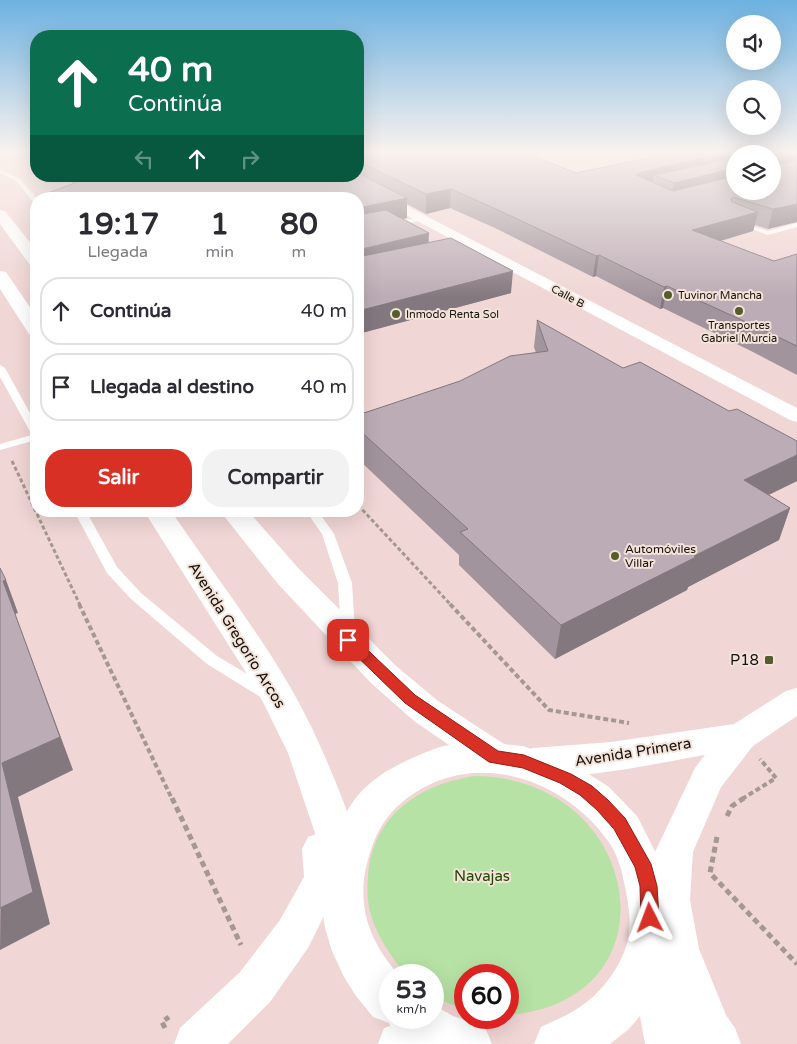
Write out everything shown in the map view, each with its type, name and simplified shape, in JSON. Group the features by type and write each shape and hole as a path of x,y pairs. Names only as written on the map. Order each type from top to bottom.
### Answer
{"main road":[{"path":"0,214 30,253"},
{"path":"0,276 30,321"},
{"name":"Avenida Gregorio Arcos","path":"161,517 262,670 306,753 335,833 348,932 354,954 365,972 379,988"},
{"path":"238,517 289,578 348,640 410,699 509,759 566,778 586,790 620,824 643,864 649,886 651,934 667,1039 671,1044"},
{"path":"342,885 358,825 374,803 394,785 416,771 441,762 466,757 509,759"},
{"path":"558,1044 599,1025 619,1006 638,974 651,934"}],"street":[{"name":"Calle B","path":"384,200 470,248 797,416"},
{"name":"Avenida Primera","path":"718,1044 710,1030 679,949 670,900 674,852 707,778 741,737 797,700"},
{"name":"Avenida Primera","path":"509,759 577,761 686,743 741,737"},
{"path":"294,934 323,880 317,786"},
{"path":"649,886 674,852"},
{"path":"181,1031 255,987 294,934 342,885"}],"lane":[{"path":"364,231 420,219"},
{"path":"730,219 768,234 797,224"},
{"path":"0,368 30,422"},
{"path":"2,446 30,439"},
{"path":"83,517 112,570 136,596 212,660 280,701"},
{"path":"316,517 328,534 345,583 348,640"}],"path":[{"path":"2,446 30,505"},
{"path":"36,517 242,948"}],"shaded area":[{"path":"0,200 30,200 30,517 364,517 364,200 797,200 797,1044 0,1044"}],"green space":[{"name":"Navajas","path":"475,776 532,786 576,812 605,849 619,891 618,934 599,972 563,1001 519,1012 519,964 454,964 454,1005 445,1002 444,964 397,964 378,933 368,903 368,877 371,855 379,837 389,820 402,807 418,795 454,780"}],"building":[{"path":"364,200 399,200 364,207"},
{"path":"475,200 726,200 731,200 732,202 758,212 692,230 774,261 797,254 797,346 667,286 664,287 599,255 596,256"},
{"path":"743,200 797,200 797,204 773,209"},
{"path":"386,210 429,233 364,249 364,214"},
{"path":"451,238 513,271 364,309 364,256"},
{"path":"537,320 623,368 640,362 729,411 737,409 797,441 797,455 744,480 790,508 561,625 460,532 468,529 364,434 364,413 460,381 510,356 548,351"},
{"path":"0,568 6,580 3,581 60,737 2,763 33,892 0,908"}],"place":[{"name":"Tuvinor Mancha","path":"668,295"},
{"name":"Transportes Gabriel Murcia","path":"739,311"},
{"name":"Inmodo Renta Sol","path":"396,314"},
{"name":"Automóviles Villar","path":"615,556"},
{"name":"P18","path":"769,660"}],"route":[{"path":"348,640 410,699 494,757 524,762 566,778 586,790 603,805 620,824 643,864 649,886 650,918"}]}
